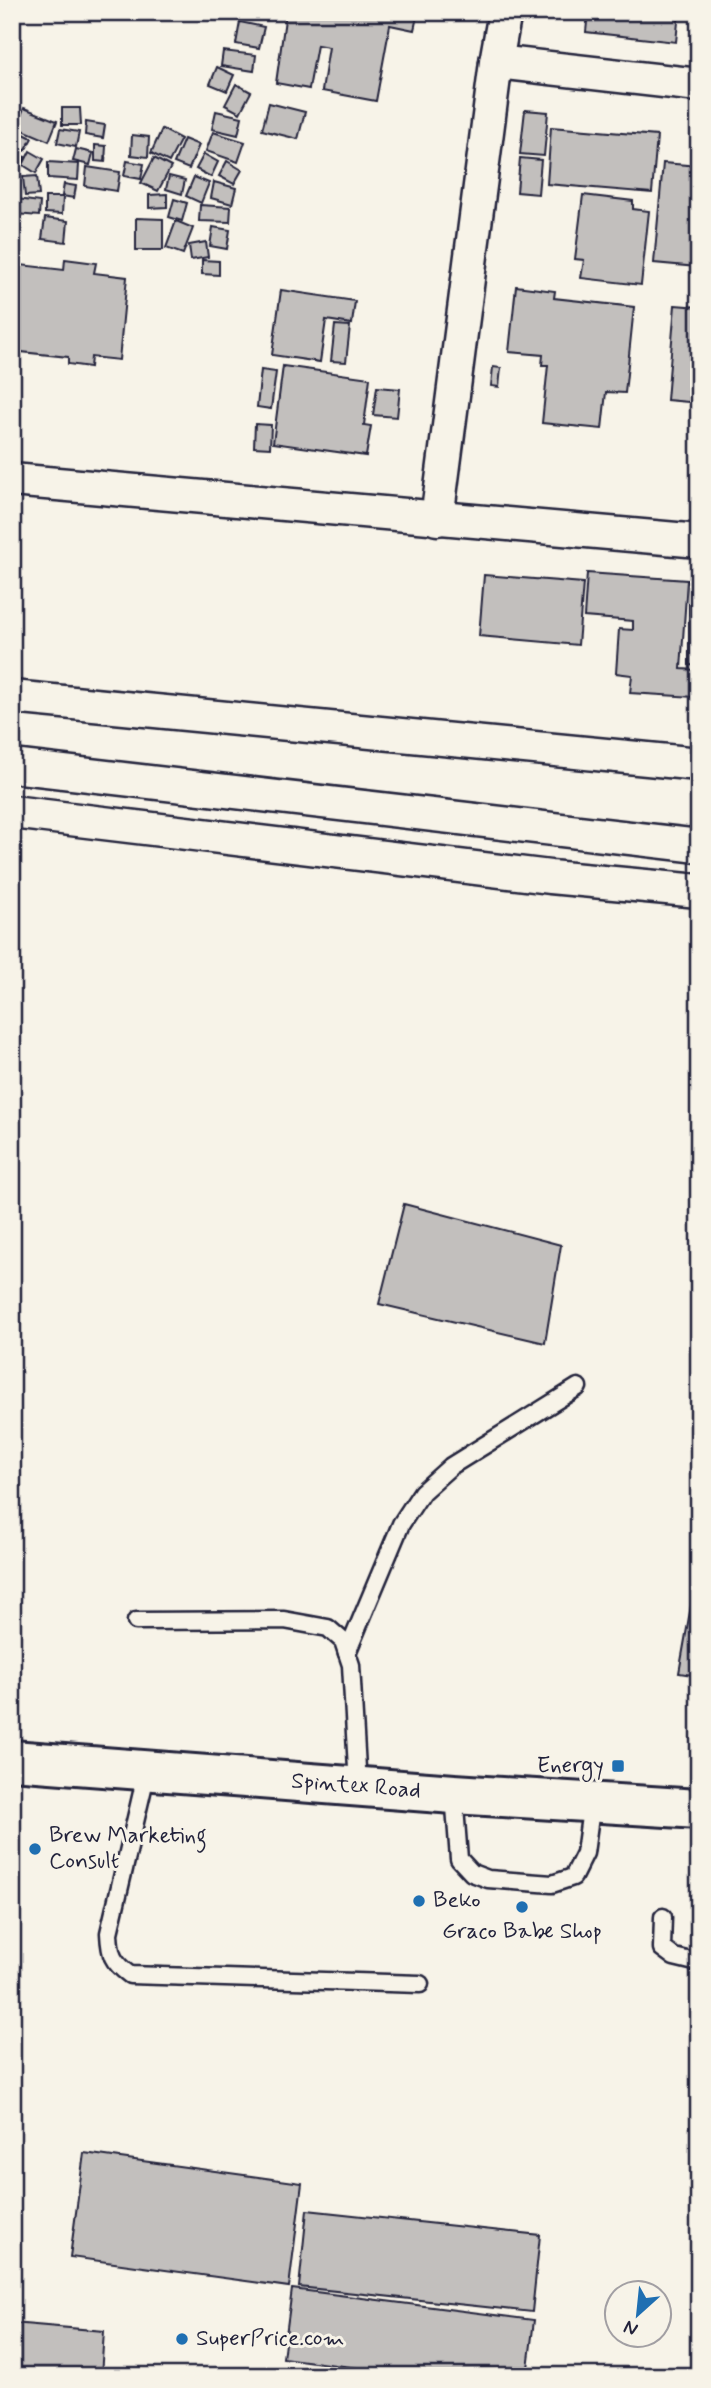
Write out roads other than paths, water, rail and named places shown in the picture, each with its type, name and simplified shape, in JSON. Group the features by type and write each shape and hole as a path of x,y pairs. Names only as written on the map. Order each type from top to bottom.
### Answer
{"main road":[{"name":"Spintex Road","path":"12,1760 454,1794 699,1809"}],"street":[{"path":"437,519 496,62 505,12"},
{"path":"496,62 699,85"},
{"path":"12,480 699,541"},
{"path":"12,697 699,764"},
{"path":"12,766 699,846"},
{"path":"12,812 536,875 699,891"}],"lane":[{"path":"347,1653 401,1524 422,1492 451,1466 578,1387"},
{"path":"136,1621 284,1620 328,1629 343,1641 351,1665 358,1786"},
{"path":"147,1771 109,1933 110,1953 119,1967 130,1975 420,1984"},
{"path":"454,1794 459,1859 472,1873 488,1879 552,1884 573,1877 585,1853 592,1802"},
{"path":"663,1917 662,1948 674,1957 699,1963"}],"place":[{"name":"Energy","path":"618,1766"},
{"name":"Brew Marketing Consult","path":"35,1849"},
{"name":"Beko","path":"419,1901"},
{"name":"Graco Babe Shop","path":"522,1907"},
{"name":"SuperPrice.com","path":"182,2339"}]}
